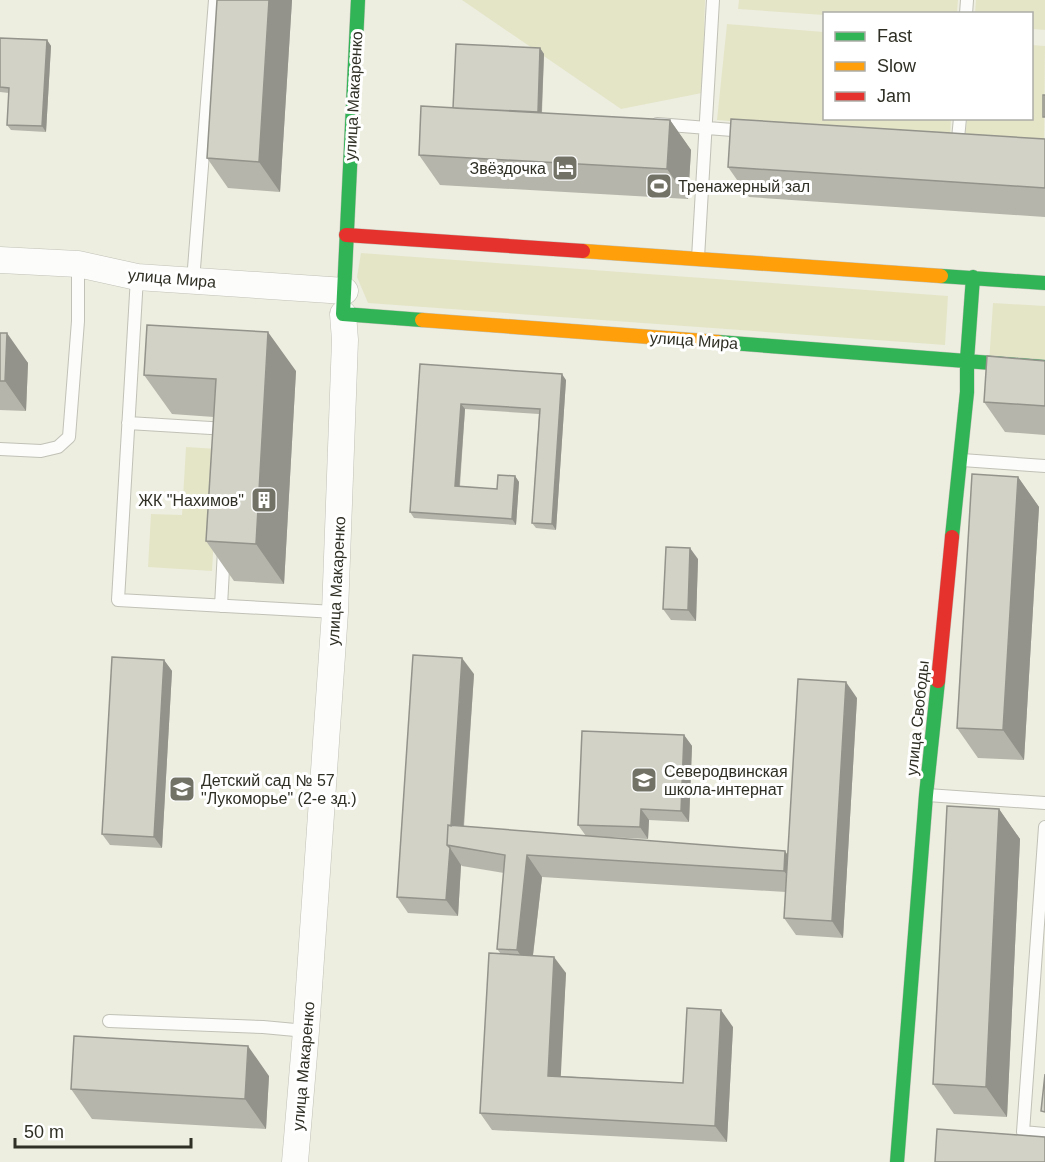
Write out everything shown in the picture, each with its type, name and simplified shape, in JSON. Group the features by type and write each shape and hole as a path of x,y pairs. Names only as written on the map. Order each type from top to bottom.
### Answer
{"main road":[{"name":"улица Макаренко","path":"344,302 358,0"},
{"path":"346,235 1045,283"},
{"name":"улица Свободы","path":"897,1162 926,795 967,392 973,278"},
{"name":"улица Мира","path":"344,302 1045,367"}],"street":[{"name":"улица Мира","path":"0,260 78,264 136,277 193,281 344,302"},
{"name":"улица Макаренко","path":"295,1162 335,612 345,340 344,302"}],"lane":[{"path":"193,281 215,0"},
{"path":"698,258 714,0"},
{"path":"958,149 960,120"},
{"path":"650,124 761,132"},
{"path":"0,448 41,451 58,447 69,437 78,321 78,264"},
{"path":"136,277 118,600 335,612"},
{"path":"128,423 231,429 231,441"},
{"path":"960,460 1045,466"},
{"path":"221,606 225,535"},
{"path":"926,795 1045,803"},
{"path":"1045,827 1023,1132 1045,1134"},
{"path":"109,1022 262,1027 306,1031"}],"green space":[{"path":"462,0 705,0 702,93 621,109"},
{"path":"739,0 958,0 957,12 823,12 823,15 738,9"},
{"path":"976,0 1045,0 1045,30 1033,29 1033,12 975,12"},
{"path":"727,24 823,32 823,120 951,120 950,140 717,120"},
{"path":"1033,45 1045,46 1044,149 965,138 967,120 1033,120"},
{"path":"361,253 948,296 945,345 368,303 357,277"},
{"path":"993,303 1045,306 1045,366 989,363"},
{"path":"186,447 219,449 212,571 148,567 151,514 182,515"}],"building":[{"path":"217,0 269,0 259,162 207,158"},
{"path":"0,38 47,40 42,126 7,125 9,88 0,87"},
{"path":"456,44 540,48 538,112 453,108"},
{"path":"1043,95 1045,95 1045,117 1043,117"},
{"path":"421,106 670,120 667,169 419,155"},
{"path":"731,119 1045,139 1045,188 728,167"},
{"path":"147,325 268,332 256,544 206,541 216,379 144,375"},
{"path":"0,333 7,333 5,381 0,381"},
{"path":"987,356 1045,361 1045,406 984,402"},
{"path":"420,364 562,374 552,524 532,523 540,409 461,404 455,486 497,489 498,475 515,476 512,519 410,512"},
{"path":"972,474 1018,477 1003,730 957,728"},
{"path":"666,547 690,548 688,610 663,609"},
{"path":"413,655 462,658 451,826 448,825 447,845 450,848 446,900 397,897"},
{"path":"112,657 164,660 154,837 102,834"},
{"path":"798,679 846,682 832,921 784,918"},
{"path":"582,731 684,735 681,811 641,809 640,827 578,825"},
{"path":"947,806 999,809 986,1087 933,1084"},
{"path":"448,825 785,851 784,871 527,855 517,950 497,949 505,855 447,845"},
{"path":"489,953 554,957 548,1076 683,1083 687,1008 721,1010 715,1126 480,1113"},
{"path":"74,1036 248,1046 245,1099 71,1089"},
{"path":"1045,1074 1045,1112 1041,1111"},
{"path":"937,1129 1045,1137 1045,1162 935,1162"}],"traffic: fast":[{"path":"358,0 343,314 422,320"},
{"path":"941,276 1045,283"},
{"path":"952,537 967,392 973,277"},
{"path":"718,342 1045,367"},
{"path":"897,1162 926,795 938,681"}],"traffic: slow":[{"path":"583,251 941,276"},
{"path":"422,320 718,342"}],"traffic: jam":[{"path":"346,235 583,251"},
{"path":"938,681 952,537"}],"place":[{"name":"Звёздочка","path":"565,168"},
{"name":"Тренажерный зал","path":"659,186"},
{"name":"ЖК \"Нахимов\"","path":"264,500"},
{"name":"Северодвинская школа-интернат","path":"644,780"},
{"name":"Детский сад № 57 \"Лукоморье\" (2-е зд.)","path":"182,789"}]}
